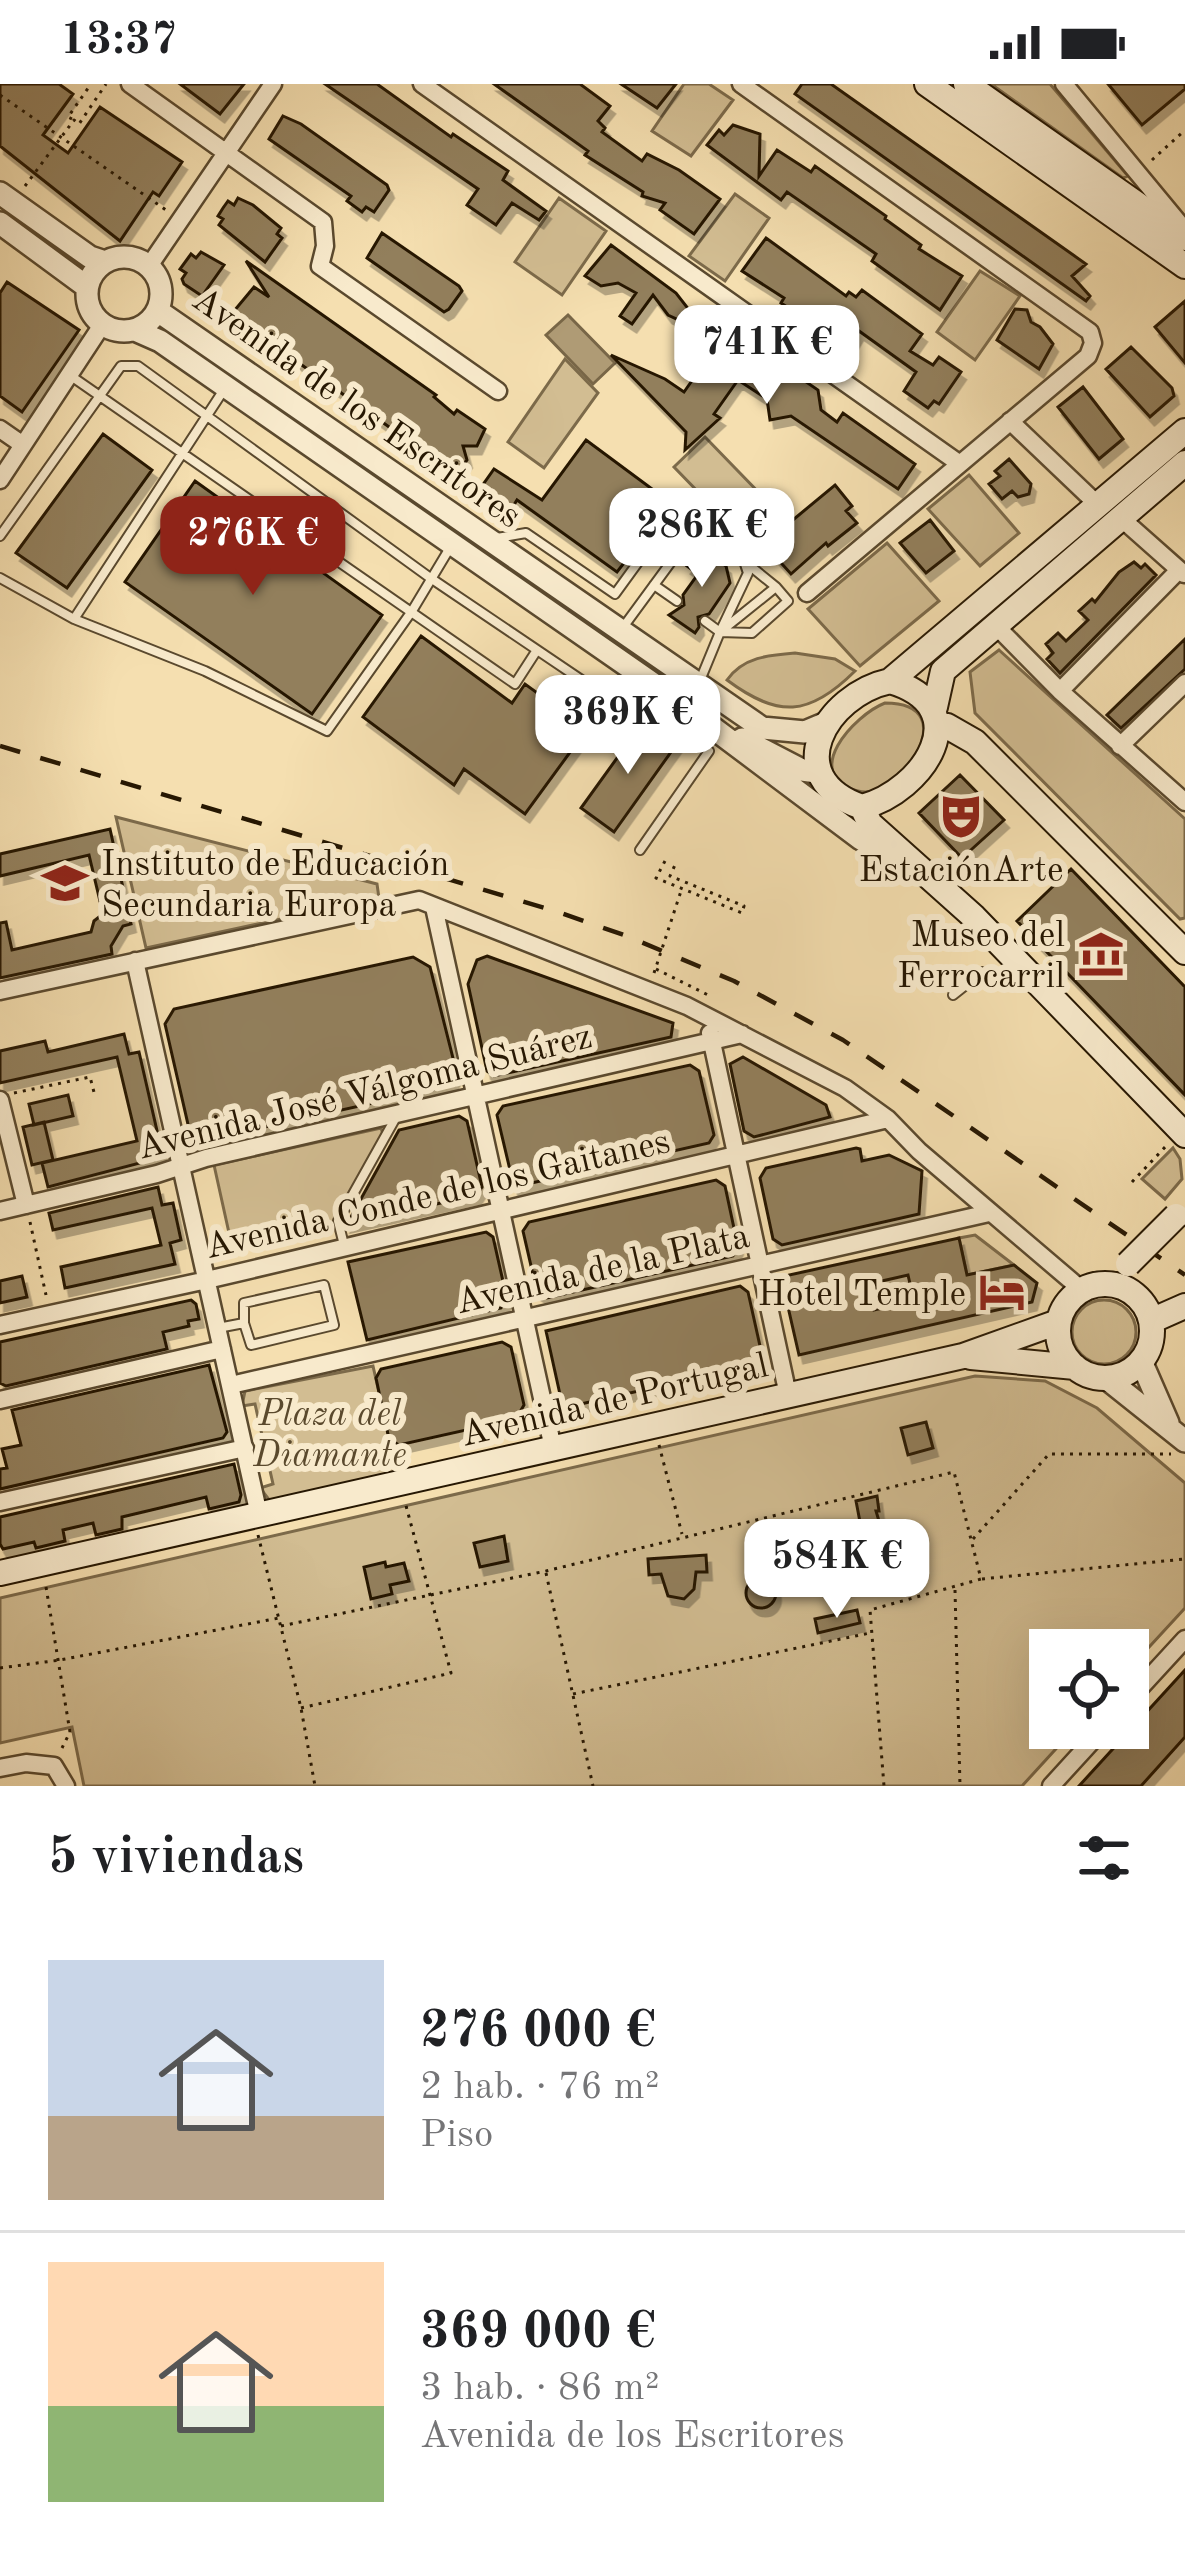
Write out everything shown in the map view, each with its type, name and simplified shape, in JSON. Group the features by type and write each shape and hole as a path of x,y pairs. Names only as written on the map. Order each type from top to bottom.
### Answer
{"main road":[{"path":"927,84 1185,266"},
{"path":"966,84 1185,234"},
{"path":"1185,431 890,681 851,699 824,724 817,772 823,784 862,807 886,801 926,763 943,671 1185,463"},
{"path":"890,681 922,695 947,726 975,742 1185,952"},
{"name":"Avenida de los Escritores","path":"862,807 870,824 1011,954 1183,1133"},
{"path":"1110,1284 1136,1296 1151,1321 1152,1335 1141,1361 1131,1370 1106,1378 1075,1367 1060,1347 1058,1322 1071,1298 1082,1290 1110,1284 1180,1211"},
{"path":"1151,1321 1181,1307"},
{"name":"Avenida de Portugal","path":"0,1573 963,1356 1058,1322"},
{"name":"Avenida de Portugal","path":"963,1356 1075,1367"}],"street":[{"path":"130,84 323,222 325,246 320,266 498,391"},
{"path":"149,266 273,84"},
{"path":"422,84 961,464"},
{"path":"742,84 1090,332 1093,343 1088,356 807,593"},
{"path":"1064,84 1185,234"},
{"path":"10,193 90,257 104,262"},
{"path":"0,223 87,287"},
{"path":"120,257 149,266 161,287 158,311 135,330 102,325 87,302 93,273 104,262 120,257"},
{"name":"Avenida de los Escritores","path":"158,311 762,728 805,732 824,724"},
{"path":"0,480 102,325"},
{"name":"Avenida de los Escritores","path":"135,330 160,341 699,717 861,839 937,885"},
{"path":"1010,422 1097,505"},
{"path":"0,430 23,445"},
{"path":"1060,691 1182,573 1122,519"},
{"path":"996,626 1060,691 1185,802"},
{"path":"1120,746 1185,683"},
{"name":"Avenida de los Escritores","path":"699,717 802,770 817,772"},
{"path":"0,992 419,900 706,1016 845,1088 888,1119 989,1213 1082,1290"},
{"path":"434,907 553,1448"},
{"path":"135,961 256,1515"},
{"path":"706,1016 788,1395"},
{"name":"Avenida José Válgoma Suárez","path":"0,1210 743,1034"},
{"path":"0,1098 26,1205"},
{"name":"Avenida Conde de los Gaitanes","path":"0,1325 888,1119"},
{"name":"Avenida de la Plata","path":"231,1385 989,1213"},
{"path":"0,1400 222,1348"},
{"path":"1141,1361 1150,1390 1178,1435"},
{"path":"1106,1378 1178,1435"},
{"path":"0,1502 244,1448"},
{"path":"1149,1678 1185,1639"},
{"path":"1051,1786 1085,1749"},
{"path":"0,1768 26,1762 54,1766 66,1786"}],"lane":[{"path":"0,536 121,366 138,366 429,577 626,710"},
{"path":"70,376 514,684 537,650"},
{"path":"74,620 225,387"},
{"path":"490,541 526,532 615,595 684,499"},
{"path":"621,631 682,547 706,539 744,561 788,601 752,633 720,632 705,621"},
{"path":"0,578 74,620 205,671 327,731 412,611 452,545"},
{"path":"699,685 748,573 744,561"},
{"path":"654,586 677,602"},
{"path":"720,632 776,587"},
{"path":"640,850 709,751"},
{"path":"953,995 982,972"},
{"path":"344,1246 338,1221 398,1114"},
{"path":"324,1285 334,1325 250,1345 244,1323 244,1303 324,1285"},
{"path":"218,1328 244,1323"}],"path":[{"path":"91,84 68,117 79,124 106,84"},
{"path":"0,94 167,211"},
{"path":"10,193 74,120"},
{"path":"1139,175 1185,130"},
{"path":"665,861 656,878 742,913 744,906 670,875 675,866"},
{"path":"682,888 655,971 710,996"},
{"path":"0,1098 90,1077 95,1096"},
{"path":"1132,1182 1183,1133"},
{"path":"26,1205 50,1314"},
{"path":"654,1426 683,1538"},
{"path":"971,1542 1049,1454 1185,1454"},
{"path":"281,1626 546,1571 954,1472 981,1579"},
{"path":"301,1708 451,1673 400,1483"},
{"path":"256,1515 315,1786"},
{"path":"884,1786 870,1610 981,1579 1185,1559"},
{"path":"42,1564 70,1732 54,1766"},
{"path":"546,1571 592,1786"},
{"path":"955,1587 960,1786"},
{"path":"0,1668 279,1618"},
{"path":"573,1694 872,1633"}],"green space":[{"path":"684,84 709,84 733,100 691,156 652,131"},
{"path":"991,84 1050,84 1128,176 1123,178"},
{"path":"735,194 769,218 725,281 689,256"},
{"path":"559,198 606,231 562,295 515,262"},
{"path":"980,271 1020,296 975,360 937,332"},
{"path":"565,359 598,393 544,468 508,442"},
{"path":"705,437 766,500 735,530 674,467"},
{"path":"969,475 1019,533 980,566 928,509"},
{"path":"887,543 939,601 860,666 808,609"},
{"path":"999,650 1185,819 1185,918 1180,919 975,713 970,672"},
{"path":"795,653 835,659 855,671 823,697 793,707 762,701 727,680 749,662"},
{"path":"885,703 909,707 921,718 923,734 906,768 874,791 858,791 841,783 833,772 832,759 847,732"},
{"path":"116,817 377,884 379,898 146,948"},
{"path":"381,1128 383,1134 336,1227 233,1251 214,1165"},
{"path":"1173,1148 1180,1159 1182,1179 1165,1199 1142,1179"},
{"path":"975,1235 1014,1265 967,1275 959,1238"},
{"path":"1104,1300 1126,1310 1136,1332 1126,1354 1104,1364 1082,1354 1072,1332 1082,1310"},
{"name":"Plaza del Diamante","path":"373,1366 397,1473 270,1501 260,1488 273,1484 255,1404 242,1406 245,1391"},
{"path":"975,1376 1045,1381 1097,1408 1185,1483 1185,1608 1149,1647 1149,1629 1029,1629 1029,1749 1056,1749 1022,1786 84,1786 72,1727 0,1743 0,1598"}],"shaded area":[{"path":"568,315 615,363 593,384 546,335"}],"building":[{"path":"0,84 59,84 73,94 43,135 68,153 100,107 182,162 159,196 153,192 120,241 0,146"},
{"path":"180,84 244,84 220,114"},
{"path":"325,84 377,84 508,171 503,180 546,211 539,220 512,203 496,225 467,205 478,189"},
{"path":"494,84 580,84 610,106 598,121 605,128 602,132 642,161 647,154 720,199 694,234 660,210 665,203 642,196 643,192 585,155 588,151"},
{"path":"621,84 676,84 657,108"},
{"path":"802,84 831,84 1086,264 1072,276 1090,296 1086,301 795,94"},
{"path":"1108,84 1185,84 1185,89 1142,125"},
{"path":"283,116 387,185 389,190 374,212 366,207 362,212 347,201 351,196 269,139"},
{"path":"733,125 760,134 759,176 777,150 811,172 815,166 886,216 921,245 919,249 962,276 940,310 872,261 876,254 787,192 781,200 707,145 719,130 724,135"},
{"path":"238,198 281,228 277,234 282,238 265,262 219,225 223,208 228,201 234,205"},
{"path":"382,233 459,286 462,291 449,309 444,312 367,258"},
{"path":"766,238 846,296 849,292 856,297 862,290 922,334 910,351 933,365 939,357 961,372 939,404 934,401 928,408 904,391 916,372 859,331 853,341 815,314 810,322 742,271"},
{"path":"611,245 676,293 690,311 683,322 668,315 653,295 632,324 620,316 636,293 618,283 601,286 585,276"},
{"path":"201,252 224,265 202,296 184,284 186,273 180,269 191,254 196,258"},
{"path":"246,261 436,395 454,414 457,410 485,429 477,446 463,446 467,460 459,471 454,473 234,317 254,287 269,297"},
{"path":"7,282 79,330 22,412 0,396 0,293"},
{"path":"1185,301 1185,363 1155,327"},
{"path":"1015,309 1027,310 1031,322 1053,344 1039,369 997,340"},
{"path":"722,338 767,369 783,366 818,390 821,410 837,422 843,413 915,464 898,489 791,416 770,420 767,399 738,380 714,414 720,418 685,450 686,432 611,355 684,392"},
{"path":"1131,347 1172,388 1174,396 1150,417 1106,369"},
{"path":"1083,387 1123,439 1099,459 1058,407"},
{"path":"103,434 152,470 67,588 16,553"},
{"path":"586,440 671,503 617,572 517,500 512,508 501,506 497,511 483,501 482,486 494,469 542,500"},
{"path":"1009,459 1031,484 1029,494 1018,497 1012,491 1002,499 989,484"},
{"path":"195,481 382,615 312,714 125,582"},
{"path":"835,485 852,506 846,511 857,523 791,574 764,544"},
{"path":"930,520 954,551 926,573 900,543"},
{"path":"701,549 726,566 730,583 709,614 698,617 695,633 669,615 684,605 683,595 698,574 687,566"},
{"path":"1134,562 1141,568 1145,564 1156,575 1060,673 1047,659 1053,653 1046,644 1058,633 1066,641 1088,620 1079,611 1092,599 1095,602 1119,572"},
{"path":"421,636 512,703 525,684 587,729 525,814 464,769 454,785 363,717"},
{"path":"1185,639 1185,669 1121,728 1107,715"},
{"path":"643,722 676,745 614,832 581,808"},
{"name":"EstaciónArte","path":"960,775 1004,820 962,858 919,813"},
{"path":"110,829 131,924 123,926 111,946 112,954 0,978 0,923 6,922 12,950 91,932 94,921 103,914 89,855 0,876 0,854"},
{"name":"Museo del Ferrocarril","path":"1071,869 1185,987 1185,1095 1017,921"},
{"path":"487,956 673,1023 671,1037 494,1076 487,1071 468,984 477,960"},
{"path":"413,957 430,967 457,1074 450,1086 202,1141 190,1133 165,1024 174,1009"},
{"path":"124,1034 129,1054 139,1052 163,1157 48,1187 42,1163 137,1141 117,1057 0,1083 0,1051 45,1041 48,1052"},
{"path":"743,1057 826,1105 830,1117 754,1137 744,1131 730,1064"},
{"path":"690,1065 699,1071 714,1135 709,1143 514,1187 497,1115 503,1106"},
{"path":"68,1095 73,1116 34,1125 29,1104"},
{"path":"459,1116 467,1121 482,1187 477,1195 347,1224 399,1130"},
{"path":"44,1122 53,1160 32,1165 23,1127"},
{"path":"856,1148 862,1161 889,1155 922,1171 919,1214 782,1245 773,1239 760,1178 766,1168"},
{"path":"716,1180 725,1186 738,1247 733,1256 547,1298 537,1292 523,1231 529,1222"},
{"path":"158,1187 162,1205 173,1203 181,1240 170,1243 175,1264 65,1288 61,1267 161,1245 152,1208 53,1230 49,1213"},
{"path":"486,1232 493,1237 507,1299 501,1308 367,1340 348,1262"},
{"path":"959,1238 967,1275 1014,1265 1037,1283 1032,1302 799,1355 783,1285 789,1275","holes":["908,1275 914,1301 874,1310 869,1284"]},
{"path":"22,1276 27,1297 0,1303 0,1281"},
{"path":"740,1286 748,1292 762,1355 755,1365 563,1408 546,1331"},
{"path":"191,1300 199,1319 163,1332 167,1349 6,1386 0,1383 0,1342"},
{"path":"502,1342 511,1347 524,1405 516,1419 399,1445 389,1439 376,1378 381,1369"},
{"path":"209,1365 227,1432 223,1438 0,1489 0,1469 7,1468 2,1449 21,1445 12,1410"},
{"path":"926,1422 933,1448 908,1455 901,1428"},
{"path":"234,1464 239,1502 209,1509 206,1497 122,1517 122,1529 96,1535 93,1523 63,1530 65,1541 36,1548 34,1542 3,1549 0,1544 0,1517"},
{"path":"877,1496 876,1511 890,1558 841,1562 843,1568 828,1570 824,1546 848,1541 860,1522 856,1501"},
{"path":"504,1536 508,1561 480,1567 474,1543"},
{"path":"706,1555 707,1572 696,1572 694,1589 684,1599 668,1596 661,1574 649,1575 648,1559"},
{"path":"385,1562 386,1567 404,1563 409,1581 390,1585 392,1594 371,1599 364,1567"},
{"path":"761,1578 772,1582 776,1593 772,1604 761,1608 750,1604 746,1593 750,1582"},
{"path":"857,1610 860,1623 818,1633 815,1619"},
{"path":"1185,1670 1185,1737 1141,1786 1079,1786 1113,1749 1149,1749 1149,1709"}],"railway":[{"path":"0,746 555,911 734,981 843,1040 1185,1275"}],"place":[{"name":"EstaciónArte","path":"961,816"},
{"name":"Instituto de Educación Secundaria Europa","path":"65,883"},
{"name":"Museo del Ferrocarril","path":"1101,954"},
{"name":"Hotel Temple","path":"1002,1292"}]}
